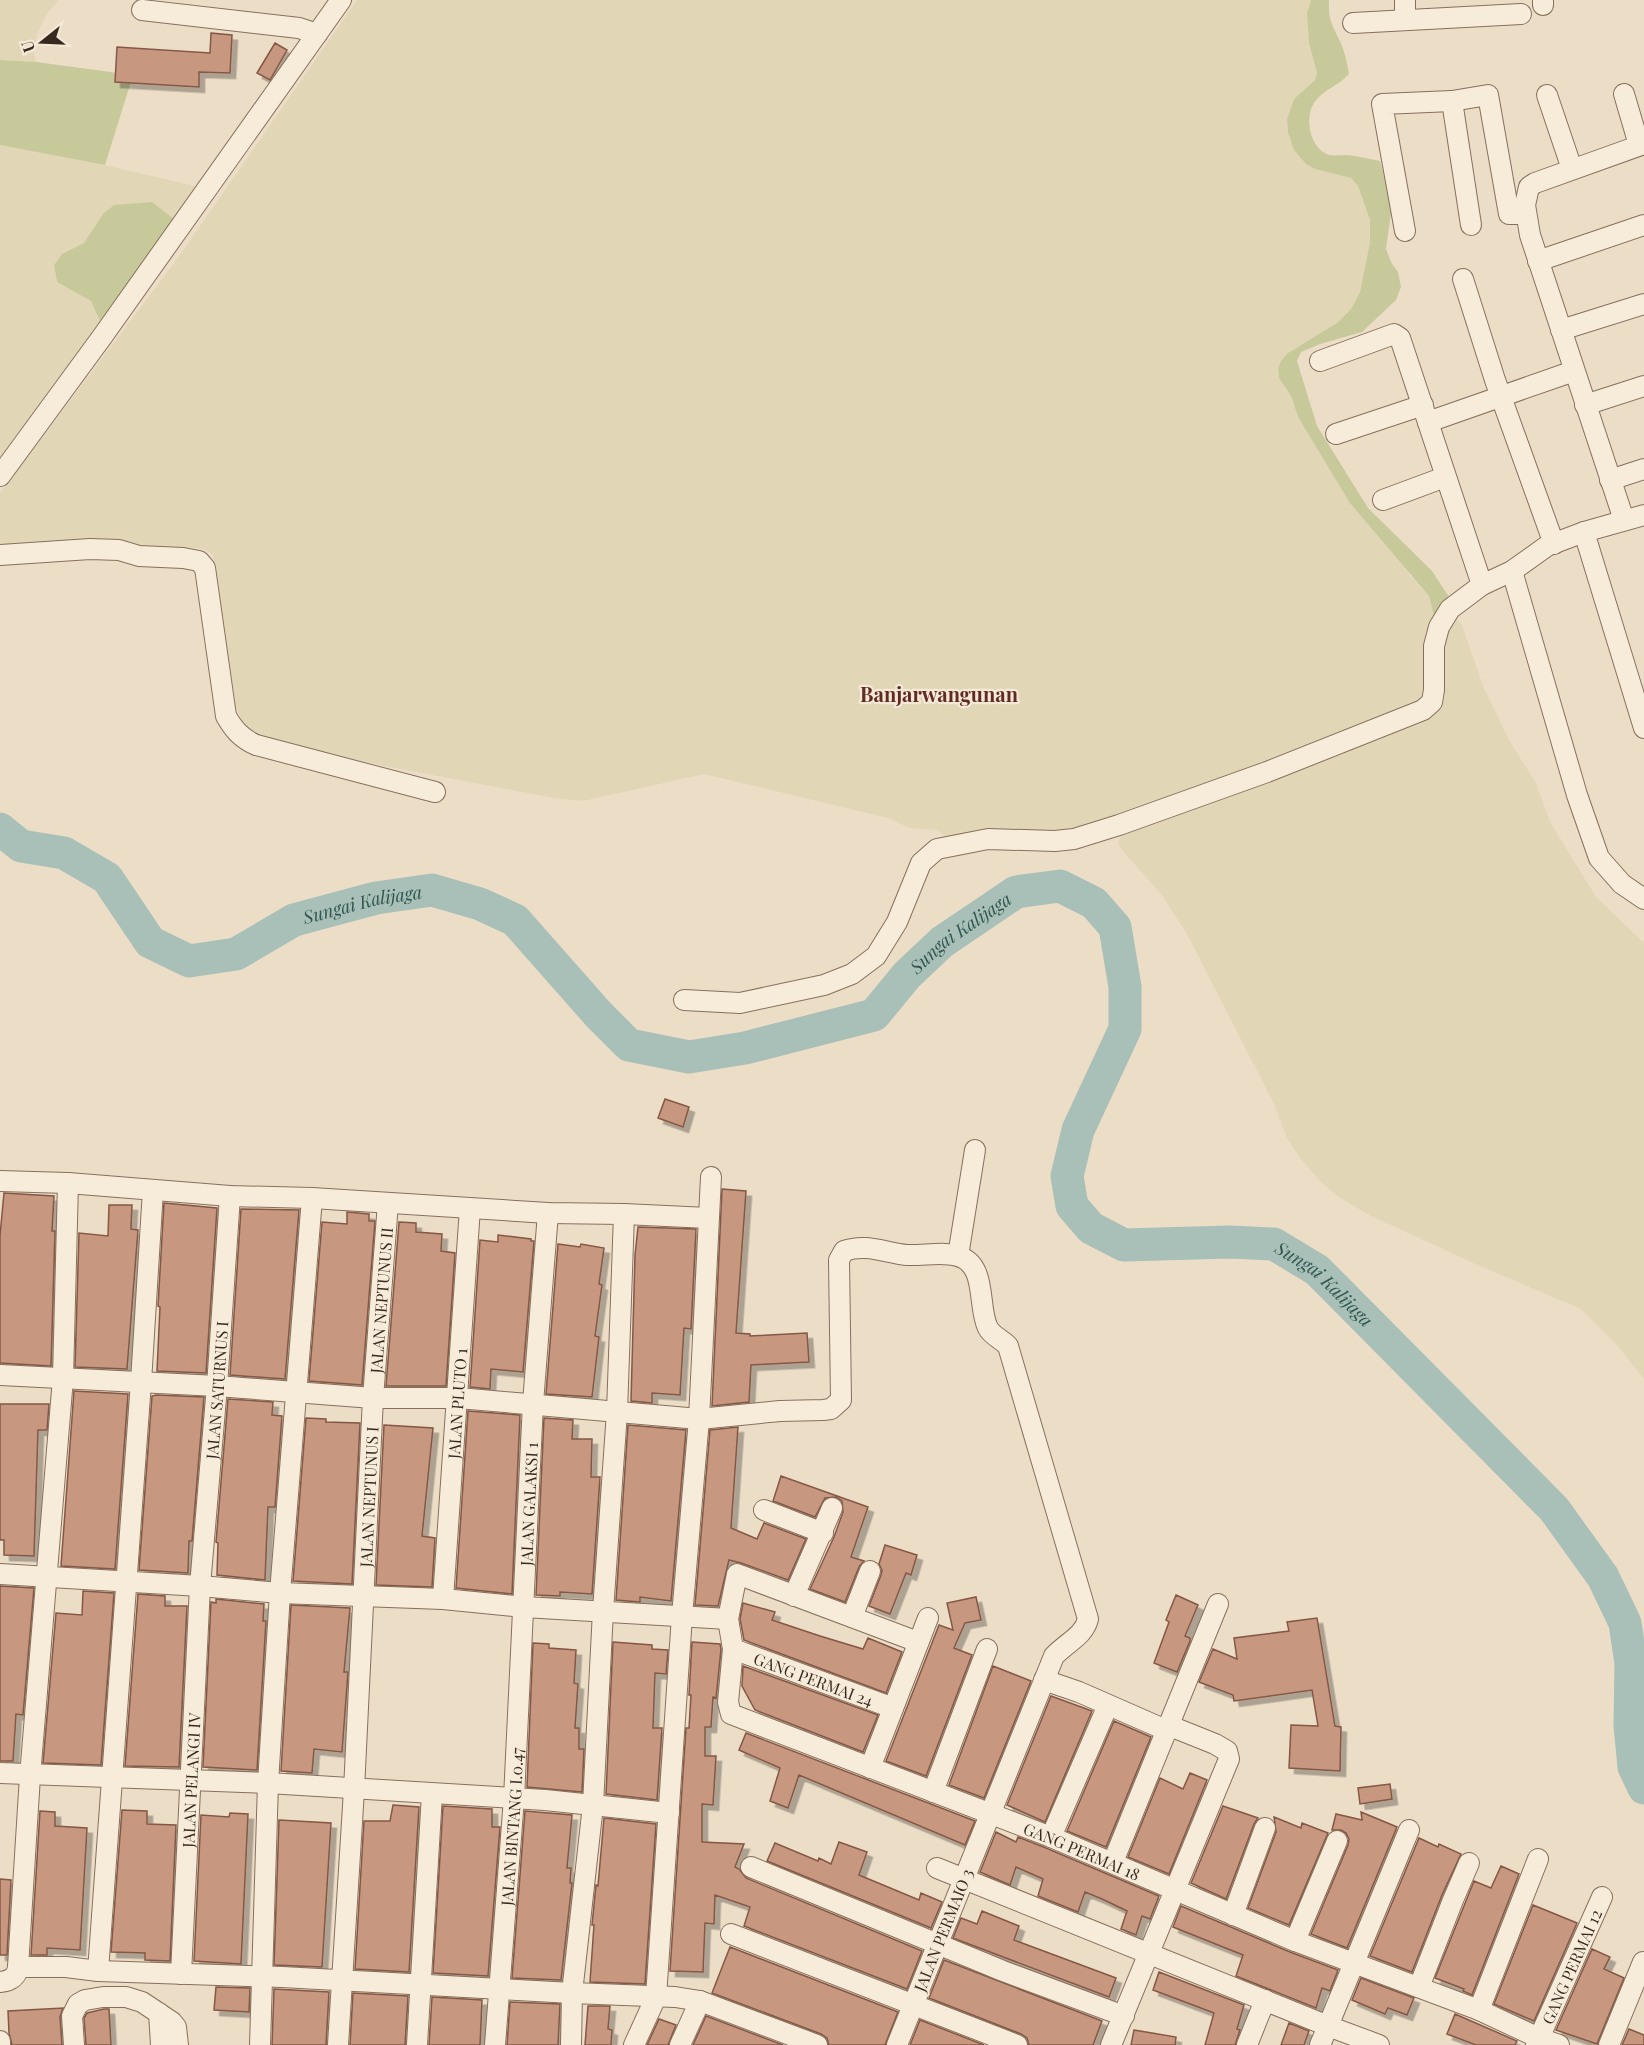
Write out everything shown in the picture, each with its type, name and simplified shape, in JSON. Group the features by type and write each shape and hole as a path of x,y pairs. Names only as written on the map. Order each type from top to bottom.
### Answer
{"street":[{"path":"0,476 102,337 341,0"},
{"path":"1405,0 1405,20"},
{"path":"1353,23 1405,20 1477,8 1521,14"},
{"path":"142,10 299,28 317,34"},
{"path":"1624,94 1641,144 1528,187 1525,204 1530,235 1538,261 1624,520"},
{"path":"1405,231 1382,104 1452,101 1488,95 1509,214 1526,214"},
{"path":"1547,95 1572,169"},
{"path":"1452,101 1471,225"},
{"path":"1538,261 1644,225"},
{"path":"1463,279 1500,395 1554,544"},
{"path":"1560,330 1644,304"},
{"path":"1320,361 1394,334 1398,335 1404,347 1482,585"},
{"path":"1336,434 1500,395 1574,371"},
{"path":"1585,405 1644,386"},
{"path":"1610,480 1644,469"},
{"path":"1383,500 1445,477"},
{"path":"684,1000 740,1003 824,985 852,974 876,956 897,922 921,862 937,849 988,839 1055,841 1074,839 1267,772 1423,710 1432,702 1434,646 1439,627 1450,609 1482,585 1512,571 1554,544 1584,532 1644,515"},
{"path":"1584,532 1644,728"},
{"path":"0,555 90,549 119,550 139,556 199,561 205,568 226,716 234,730 243,739 256,745 435,792"},
{"path":"1512,571 1577,795 1599,858 1622,884 1644,899"},
{"path":"0,1375 217,1386 372,1398 458,1398 699,1419 780,1411 831,1409 840,1400 842,1369 839,1260 844,1251 855,1247 876,1248 906,1255 958,1256 975,1150"},
{"path":"634,2045 656,1997 682,1616 699,1419 711,1177"},
{"path":"0,1181 68,1183 230,1196 312,1198 548,1213 708,1218"},
{"path":"0,1982 13,1978 17,1974 18,1967 30,1776 63,1378 68,1183"},
{"path":"98,1971 153,1190"},
{"name":"JALAN SATURNUS I","path":"200,1586 230,1196"},
{"path":"260,2045 268,1784 280,1593 312,1198"},
{"name":"JALAN NEPTUNUS II","path":"372,1398 388,1203"},
{"name":"JALAN PLUTO 1","path":"442,1599 470,1208"},
{"name":"JALAN GALAKSI 1","path":"524,1607 532,1403 548,1213"},
{"path":"571,2045 572,1994 592,1805 617,1412 624,1214"},
{"name":"JALAN PERMAIO 3","path":"897,2045 1054,1656 1083,1632 1088,1618 1008,1346 988,1328 973,1265 958,1256"},
{"name":"JALAN NEPTUNUS I","path":"338,2045 354,1790 372,1398"},
{"path":"794,1596 832,1508"},
{"path":"764,1510 823,1533"},
{"path":"852,1617 870,1571"},
{"path":"0,1574 280,1593 442,1599 524,1607 728,1619 737,1574 918,1642"},
{"name":"JALAN PELANGI IV","path":"181,1974 200,1586"},
{"path":"1113,1862 1218,1604"},
{"name":"JALAN BINTANG I.0.47","path":"495,2045 514,1798 524,1607"},
{"path":"870,1768 928,1618"},
{"name":"GANG PERMAI 18","path":"728,1619 734,1649 728,1702 734,1716 1051,1837 1295,1941 1479,2010 1538,2041 1559,2045"},
{"name":"GANG PERMAI 24","path":"734,1649 893,1708"},
{"path":"933,1792 987,1649"},
{"path":"1044,1680 1169,1729 1215,1744 1227,1751 1229,1759 1111,2045"},
{"path":"1051,1837 1108,1705"},
{"path":"0,1773 268,1784 514,1798 669,1813"},
{"path":"417,2045 432,1794"},
{"path":"1233,1915 1265,1828"},
{"path":"1320,2045 1409,1830"},
{"path":"1295,1941 1337,1841"},
{"path":"1479,2010 1538,1859"},
{"path":"1419,1987 1470,1863"},
{"path":"751,1867 1003,1971 1124,2016"},
{"path":"937,1868 1379,2045"},
{"name":"GANG PERMAI 12","path":"1538,2041 1602,1897"},
{"path":"731,1934 1017,2045"},
{"path":"1609,2045 1643,1962"},
{"path":"18,1967 66,1967 98,1971 675,1997 700,2001 817,2045"},
{"path":"74,2045 72,2016 78,2004 85,2000 103,1997 126,1997 142,2002 176,2027 178,2045"},
{"path":"1247,2045 1265,2000"},
{"path":"680,2045 700,2001"},
{"path":"159,2013 161,2045"}],"shaded area":[{"path":"0,0 59,0 47,13 37,34 34,54 36,62 0,60"},
{"path":"357,0 1311,0 1307,13 1309,43 1317,73 1315,80 1294,99 1287,119 1288,133 1290,141 1315,169 1351,178 1358,186 1370,220 1370,242 1360,292 1351,309 1337,323 1288,353 1278,369 1279,378 1291,396 1298,418 1410,575 1429,596 1434,616 1433,673 1421,703 1067,839 965,839 945,836 937,830 910,828 888,818 704,774 583,801 554,798 259,742 246,728 236,708 213,555 204,549 193,548 0,549 0,493 175,262"},
{"path":"0,145 105,165 198,187 175,220 92,233 84,243 62,254 54,265 57,282 91,301 100,321 0,460"},
{"path":"1453,619 1457,619 1462,625 1483,686 1510,742 1536,783 1550,822 1596,897 1644,943 1644,1379 1616,1344 1581,1309 1369,1215 1339,1197 1320,1181 1300,1158 1287,1138 1274,1104 1187,934 1161,894 1121,849 1118,842 1125,831 1430,709 1441,643"}],"green space":[{"path":"1311,0 1329,0 1331,22 1343,49 1349,74 1322,94 1314,103 1309,117 1313,140 1322,152 1329,155 1351,155 1380,161 1392,206 1386,249 1398,272 1401,287 1396,300 1362,332 1301,352 1297,361 1317,426 1368,508 1432,571 1449,597 1447,607 1434,616 1429,596 1350,503 1298,417 1291,396 1279,378 1278,369 1288,353 1337,323 1351,309 1360,292 1370,242 1370,220 1358,186 1351,178 1315,169 1306,164 1294,150 1288,133 1287,119 1294,99 1315,80 1317,73 1309,43 1307,13"},
{"path":"0,60 36,62 133,75 105,165 0,145"},
{"path":"152,202 175,220 100,321 91,301 57,282 54,265 62,254 84,243 103,214 114,205"}],"building":[{"path":"211,33 232,35 230,73 199,72 199,87 115,82 117,47 210,53"},
{"path":"275,43 287,50 270,80 257,73"},
{"path":"665,1099 689,1107 683,1127 658,1118"},
{"path":"722,1189 746,1191 736,1333 750,1334 750,1336 807,1333 809,1362 751,1365 749,1402 712,1406"},
{"path":"4,1193 54,1196 51,1366 0,1363 0,1235"},
{"path":"164,1203 217,1208 206,1373 157,1371"},
{"path":"109,1205 132,1205 131,1229 138,1230 127,1369 75,1367 79,1233 108,1236"},
{"path":"241,1209 299,1210 285,1379 230,1375"},
{"path":"347,1212 369,1214 369,1221 375,1221 362,1385 309,1381 322,1222 347,1224"},
{"path":"399,1222 416,1223 416,1232 442,1234 441,1251 455,1253 446,1386 386,1386"},
{"path":"638,1227 696,1229 691,1329 684,1328 680,1395 652,1393 652,1403 631,1401 635,1255"},
{"path":"498,1235 534,1241 523,1372 491,1369 490,1389 470,1387 480,1240 498,1242"},
{"path":"558,1244 580,1247 581,1244 604,1248 595,1336 599,1337 592,1397 546,1394"},
{"path":"74,1391 128,1394 115,1569 61,1566"},
{"path":"152,1396 204,1397 192,1541 189,1541 188,1573 139,1570"},
{"path":"228,1399 273,1402 272,1415 282,1416 275,1507 268,1507 265,1580 217,1575 218,1543 216,1542"},
{"path":"0,1404 49,1404 47,1430 38,1430 34,1556 4,1555 4,1540 0,1540"},
{"path":"468,1411 520,1415 512,1594 456,1588"},
{"path":"306,1418 326,1419 326,1422 360,1423 352,1584 293,1581"},
{"path":"544,1418 573,1420 572,1439 592,1439 591,1477 600,1477 592,1594 560,1592 560,1596 536,1595"},
{"path":"384,1425 433,1428 422,1536 435,1538 432,1587 376,1585"},
{"path":"628,1425 686,1430 671,1601 640,1597 640,1602 616,1600"},
{"path":"738,1427 731,1528 757,1539 764,1523 806,1539 788,1580 729,1560 718,1606 695,1605 710,1430"},
{"path":"781,1476 868,1507 851,1557 864,1561 859,1567 845,1602 810,1589 834,1537 843,1512 842,1501 836,1497 825,1498 815,1517 773,1501"},
{"path":"885,1545 917,1555 911,1575 906,1573 890,1614 869,1606 881,1575 882,1570 879,1564"},
{"path":"0,1586 34,1588 23,1715 16,1714 13,1761 0,1761"},
{"path":"83,1591 114,1593 101,1765 43,1763 56,1613 82,1615"},
{"path":"138,1594 165,1596 165,1606 187,1606 179,1767 125,1766"},
{"path":"1176,1595 1198,1605 1185,1636 1190,1638 1190,1641 1177,1672 1154,1663 1169,1622 1166,1620"},
{"path":"976,1597 981,1620 965,1623 954,1648 972,1655 926,1776 886,1761 939,1625 953,1630 947,1603"},
{"path":"216,1599 264,1604 263,1621 266,1621 257,1770 203,1767 211,1602 216,1603"},
{"path":"743,1603 775,1612 772,1620 820,1636 863,1649 868,1638 902,1652 886,1693 744,1640 740,1619"},
{"path":"291,1605 350,1608 344,1672 348,1672 342,1752 314,1749 312,1773 281,1771"},
{"path":"1317,1618 1335,1726 1341,1727 1340,1771 1289,1768 1291,1725 1318,1726 1312,1690 1234,1701 1233,1695 1199,1682 1213,1649 1237,1659 1234,1638 1289,1631 1287,1622"},
{"path":"613,1642 652,1645 652,1649 668,1650 666,1674 655,1673 653,1728 662,1728 657,1800 606,1794"},
{"path":"692,1642 720,1644 721,1649 716,1698 713,1697 711,1727 705,1727 705,1756 716,1756 713,1805 702,1804 702,1842 744,1844 735,1867 746,1878 922,1951 907,1989 744,1926 750,1907 715,1895 714,1924 705,1923 703,1972 670,1971 686,1728 689,1728"},
{"path":"533,1643 549,1644 549,1648 576,1650 574,1683 578,1684 575,1728 579,1728 579,1749 584,1749 582,1792 527,1787"},
{"path":"743,1666 878,1715 863,1752 755,1710 742,1686"},
{"path":"993,1666 1031,1681 984,1798 949,1785"},
{"path":"1051,1696 1092,1711 1045,1822 1007,1805"},
{"path":"1114,1721 1151,1737 1106,1847 1067,1831"},
{"path":"746,1733 975,1821 965,1845 799,1775 788,1808 770,1801 780,1768 739,1750"},
{"path":"1190,1773 1207,1780 1169,1874 1128,1857 1160,1778 1183,1789"},
{"path":"1390,1784 1392,1799 1360,1804 1358,1788"},
{"path":"393,1805 419,1807 409,1972 355,1969 364,1821 390,1821"},
{"path":"443,1806 492,1809 492,1827 500,1827 488,1976 433,1973"},
{"path":"1223,1806 1258,1818 1226,1899 1191,1883"},
{"path":"122,1810 147,1811 147,1824 176,1825 170,1961 145,1960 145,1953 111,1952"},
{"path":"40,1811 55,1812 55,1826 87,1828 80,1950 47,1948 47,1955 31,1955"},
{"path":"525,1811 572,1815 567,1868 571,1868 570,1883 572,1883 561,1980 512,1978"},
{"path":"1361,1812 1397,1827 1347,1948 1311,1934 1348,1845 1349,1839 1346,1833 1341,1830 1332,1830 1336,1814 1362,1820"},
{"path":"230,1813 248,1814 241,1964 194,1961 201,1815 229,1817"},
{"path":"1274,1817 1301,1828 1302,1823 1328,1833 1289,1925 1248,1908 1276,1832"},
{"path":"604,1818 656,1824 645,1984 590,1982 594,1925 592,1925"},
{"path":"279,1820 331,1823 322,1967 274,1965"},
{"path":"996,1832 1016,1842 1018,1837 1159,1896 1150,1919 1142,1916 1136,1935 1121,1929 1127,1911 1085,1892 1078,1912 1038,1896 1043,1879 1016,1867 1010,1885 980,1872"},
{"path":"1419,1838 1461,1854 1442,1895 1412,1972 1370,1956"},
{"path":"839,1842 867,1852 859,1875 919,1900 921,1893 942,1902 931,1928 767,1861 775,1843 831,1864"},
{"path":"1501,1866 1519,1874 1472,1995 1463,1991 1464,1989 1435,1978 1474,1881 1491,1888"},
{"path":"0,1879 11,1880 7,1955 0,1955"},
{"path":"1533,1905 1577,1923 1534,2021 1494,2004"},
{"path":"1181,1906 1338,1970 1330,1991 1322,1988 1316,2008 1236,1976 1243,1955 1173,1927"},
{"path":"982,1911 1019,1926 1014,1940 1116,1978 1109,1997 953,1938 961,1918 977,1924"},
{"path":"730,1947 898,2012 885,2045 829,2045 827,2038 821,2034 712,1993"},
{"path":"1592,1949 1610,1957 1604,1969 1624,1978 1597,2044 1556,2030"},
{"path":"944,1960 1102,2021 1093,2045 1029,2045 1027,2038 1021,2034 929,1998"},
{"path":"1159,1972 1244,2005 1235,2045 1205,2045 1214,2013 1153,1990"},
{"path":"1361,1978 1414,1998 1407,2015 1388,2008 1385,2014 1352,2000"},
{"path":"216,1987 250,1988 249,2012 214,2010"},
{"path":"274,1989 329,1992 326,2045 272,2045"},
{"path":"353,1993 408,1996 405,2045 350,2045"},
{"path":"432,1997 482,2000 480,2045 429,2045"},
{"path":"510,2002 560,2004 558,2045 507,2045"},
{"path":"588,2006 610,2006 608,2029 612,2030 611,2045 585,2045"},
{"path":"63,2008 60,2017 62,2045 12,2045 8,2011"},
{"path":"109,2009 111,2045 86,2045 84,2018 87,2013"},
{"path":"1455,2014 1517,2041 1515,2045 1476,2045 1447,2034"},
{"path":"706,2016 783,2045 693,2045"},
{"path":"659,2019 676,2025 668,2045 647,2045"},
{"path":"920,2020 984,2045 910,2045"},
{"path":"1289,2023 1309,2031 1304,2045 1281,2045"},
{"path":"1629,2029 1644,2035 1644,2045 1622,2045"},
{"path":"1134,2030 1176,2037 1175,2045 1131,2045"}],"waterway":[{"name":"Sungai Kalijaga","path":"0,829 21,846 64,853 107,878 150,942 189,961 236,954 294,920 376,898 432,890 480,904 515,920 598,1014 629,1045 689,1057 745,1048 874,1015 907,975 942,942 1016,892 1060,886 1094,903 1115,927 1125,987 1125,1029 1078,1130 1067,1176 1072,1206 1091,1228 1124,1245 1230,1242 1274,1244 1317,1270 1554,1509 1603,1577 1625,1623 1631,1663 1630,1725 1634,1767 1644,1788"}],"district":[{"name":"Banjarwangunan","path":"939,693"}]}
